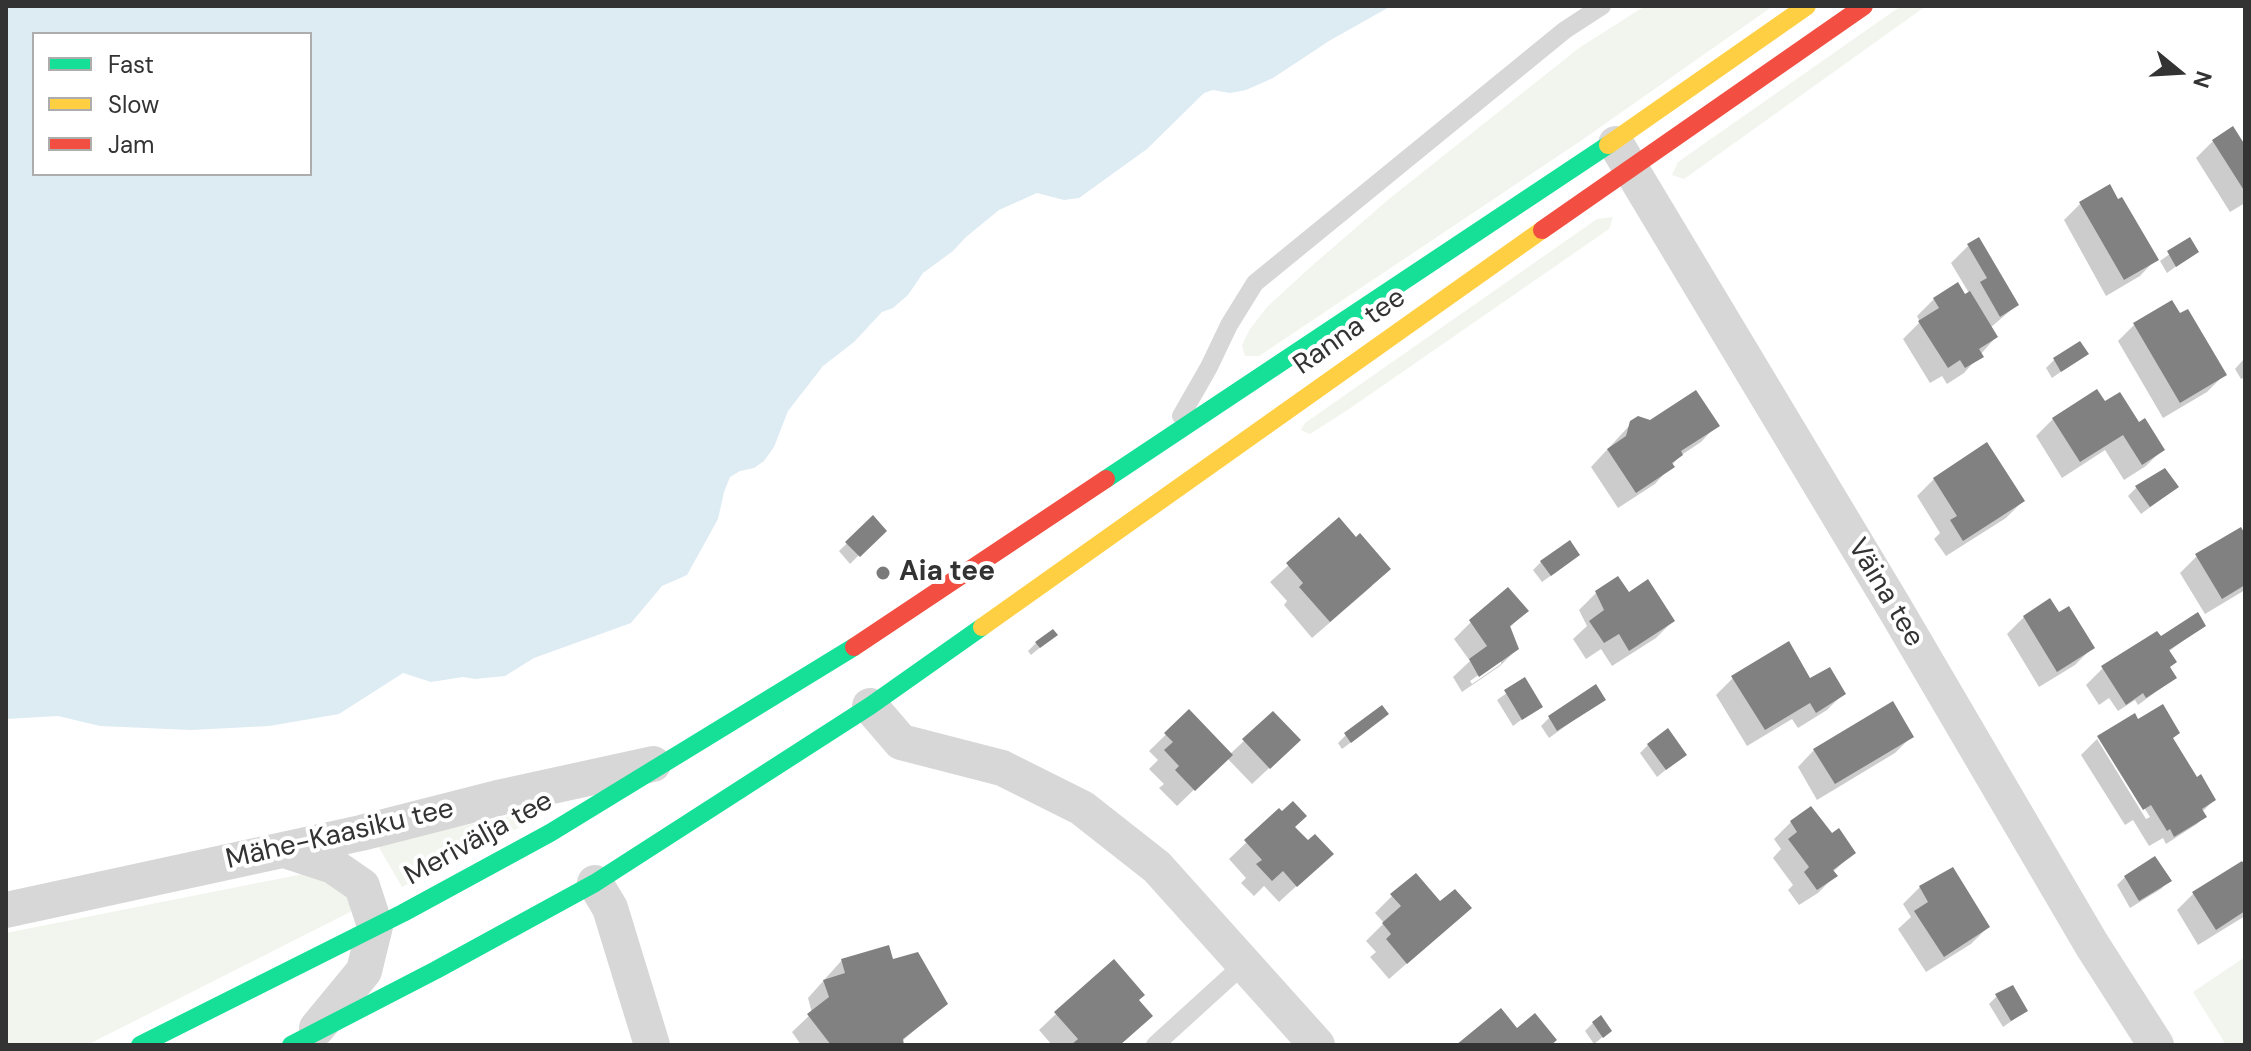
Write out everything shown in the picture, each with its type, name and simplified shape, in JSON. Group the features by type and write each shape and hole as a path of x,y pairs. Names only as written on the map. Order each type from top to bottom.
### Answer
{"main road":[{"name":"Ranna tee","path":"870,706 1622,155 1807,6"},
{"name":"Ranna tee","path":"834,660 1170,434 1315,341 1864,6"},
{"name":"Merivälja tee","path":"140,1045 550,833 834,660"},
{"path":"301,1040 595,883 870,706"}],"street":[{"name":"Väina tee","path":"1622,155 1894,607 2092,945 2156,1045"},
{"path":"870,706 901,742 1002,768 1082,808 1157,867 1317,1045"},
{"name":"Mähe-Kaasiku tee","path":"6,910 674,759"},
{"path":"282,850 333,866 362,886 375,926 364,971 301,1040"},
{"path":"595,883 610,908 652,1045"}],"lane":[{"path":"1170,434 1255,283 1565,30 1602,6"},
{"path":"1155,1045 1244,964"}],"shaded area":[{"path":"6,6 1391,6 1329,41 1273,78 1246,90 1204,93 1147,149 1079,198 1064,200 1037,193 999,210 923,273 908,295 893,308 882,312 854,342 823,366 788,411 774,447 764,461 730,477 718,519 687,575 662,586 631,623 534,658 505,676 431,682 403,673 339,714 269,726 191,730 100,726 58,716 6,719"},
{"path":"1645,6 1773,6 1579,142 1259,356 1245,356 1242,345 1250,329 1267,307 1314,264 1389,199 1579,48"},
{"path":"1901,6 1926,6 1684,179 1672,175 1678,162"},
{"path":"1613,217 1609,229 1349,409 1310,434 1301,430 1305,423 1597,219"},
{"path":"520,814 522,826 402,887 377,844"},
{"path":"303,874 343,889 354,910 87,1045 6,1045 6,933"},
{"path":"2245,957 2245,1045 2226,1045 2193,992"}],"building":[{"path":"2233,126 2245,145 2245,192 2212,140"},
{"path":"2110,184 2118,199 2122,197 2159,260 2124,280 2079,202"},
{"path":"1979,237 2019,305 2000,317 1980,282 1987,278 1967,244"},
{"path":"2190,237 2199,252 2176,267 2167,251"},
{"path":"1958,282 1965,294 1970,291 1998,337 1979,349 1984,357 1965,368 1960,360 1948,368 1918,321 1939,308 1933,298"},
{"path":"2172,300 2180,313 2188,309 2227,375 2180,403 2133,323"},
{"path":"2080,341 2089,354 2061,372 2053,358"},
{"path":"2097,389 2105,401 2120,392 2139,422 2145,418 2165,450 2142,465 2123,435 2080,462 2052,418"},
{"path":"1696,390 1720,426 1681,451 1683,455 1672,463 1675,467 1636,493 1607,449 1626,436 1630,421 1638,416 1650,420"},
{"path":"1987,442 2025,501 1963,541 1950,520 1957,516 1933,478"},
{"path":"2165,468 2179,487 2150,507 2135,486"},
{"path":"873,515 887,531 860,557 845,542"},
{"path":"1339,517 1356,537 1360,533 1391,569 1330,622 1299,587 1303,583 1286,563"},
{"path":"2241,527 2245,534 2245,585 2222,599 2195,554"},
{"path":"1570,540 1580,555 1551,576 1540,561"},
{"path":"1618,576 1629,592 1648,579 1675,621 1629,651 1619,634 1604,643 1589,621 1604,610 1595,591"},
{"path":"1508,587 1529,611 1510,626 1519,649 1479,677 1469,659 1487,646 1469,620"},
{"path":"2050,598 2059,612 2069,606 2095,648 2057,672 2023,616"},
{"path":"2198,612 2206,626 2169,650 2177,662 2170,667 2177,678 2146,698 2143,693 2126,705 2101,666 2157,631 2161,636"},
{"path":"1053,629 1058,635 1040,648 1035,642"},
{"path":"1789,641 1810,678 1830,667 1846,694 1816,713 1810,703 1765,730 1731,676"},
{"path":"1525,677 1543,707 1522,720 1504,690"},
{"path":"1596,684 1606,700 1557,731 1548,716"},
{"path":"1893,701 1914,737 1835,784 1813,749"},
{"path":"2163,704 2180,733 2173,738 2197,777 2201,774 2216,800 2202,809 2207,817 2174,837 2151,805 2143,810 2097,736 2135,713 2138,719"},
{"path":"1382,705 1389,714 1351,743 1344,733"},
{"path":"1189,709 1233,755 1195,791 1175,770 1179,766 1164,750 1173,742 1164,733"},
{"path":"1273,711 1301,740 1270,769 1242,739"},
{"path":"1668,728 1687,755 1666,770 1647,744"},
{"path":"1293,801 1307,816 1295,827 1308,840 1315,834 1334,854 1297,887 1283,871 1272,881 1256,864 1262,860 1244,840 1279,808 1282,811"},
{"path":"1811,806 1832,833 1839,828 1856,853 1833,870 1838,876 1817,890 1804,872 1809,867 1788,839 1797,832 1790,821"},
{"path":"2155,856 2172,881 2139,901 2124,876"},
{"path":"2242,861 2245,866 2245,911 2216,930 2192,892"},
{"path":"1953,867 1990,927 1944,957 1914,911 1928,902 1919,886"},
{"path":"1416,873 1440,901 1455,889 1472,908 1407,964 1386,939 1391,934 1382,923 1401,906 1390,894"},
{"path":"889,945 893,959 918,952 948,1004 903,1039 904,1045 831,1045 807,1014 829,997 823,980 845,973 841,959"},
{"path":"1114,959 1145,995 1139,1000 1153,1016 1120,1045 1071,1045 1078,1039 1054,1012"},
{"path":"2013,985 2028,1011 2011,1021 1995,994"},
{"path":"1501,1008 1517,1028 1535,1013 1557,1040 1551,1045 1456,1045"},
{"path":"1601,1015 1612,1031 1603,1038 1592,1022"}],"traffic: fast":[{"path":"1106,479 1608,145"},
{"path":"291,1045 595,883 870,706 982,627"},
{"path":"140,1045 403,913 550,833 854,647"}],"traffic: slow":[{"path":"1608,145 1807,6"},
{"path":"982,627 1542,230"}],"traffic: jam":[{"path":"1542,230 1864,6"},
{"path":"854,647 1106,479"}],"place":[{"name":"Aia tee","path":"883,573"}]}
